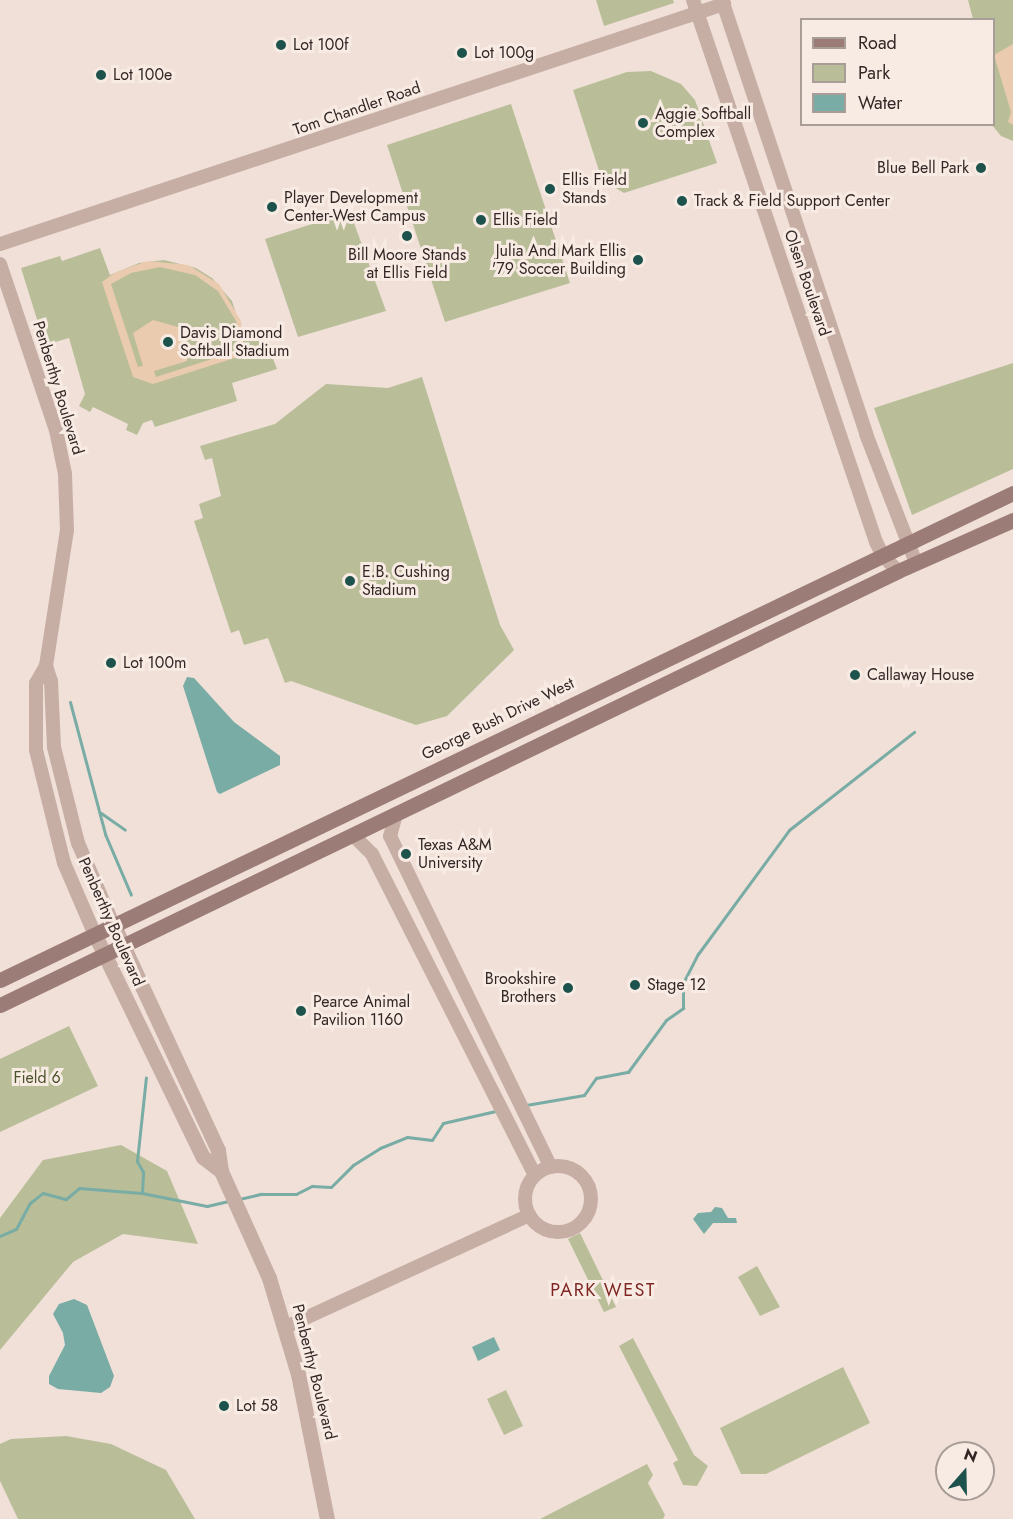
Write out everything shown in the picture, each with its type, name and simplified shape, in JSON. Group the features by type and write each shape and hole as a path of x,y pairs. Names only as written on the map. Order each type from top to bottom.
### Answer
{"main road":[{"name":"George Bush Drive West","path":"0,980 1013,493"},
{"path":"0,1005 916,563 1013,520"},
{"path":"523,753 522,743 575,717 590,695"}],"street":[{"name":"Tom Chandler Road","path":"0,244 695,7 723,2"},
{"name":"Olsen Boulevard","path":"723,2 825,309 916,563"},
{"name":"Olsen Boulevard","path":"695,7 883,556 898,572"},
{"name":"Penberthy Boulevard","path":"0,264 56,430 65,474 67,530 46,666 36,683 36,750 64,863 95,935 203,1157 221,1172"},
{"path":"801,316 825,309"},
{"name":"Penberthy Boulevard","path":"46,666 51,681 54,747 78,843 122,946 218,1150 221,1172 247,1229 286,1327 311,1428 327,1519"},
{"path":"396,814 390,836 551,1167"},
{"path":"353,835 372,854 535,1175"},
{"path":"415,938 435,928"},
{"path":"551,1167 571,1169 586,1182 591,1191 589,1212 582,1222 562,1232 542,1228 529,1215 525,1194 535,1175 551,1167"},
{"path":"286,1327 529,1215"}],"green space":[{"path":"596,0 673,0 674,3 604,26"},
{"path":"968,0 1013,0 1013,141 1001,136 993,126 995,126 995,18 973,18"},
{"name":"Aggie Softball Complex","path":"651,71 681,84 695,100 717,163 624,193 602,180 573,90 627,72"},
{"name":"Ellis Field","path":"511,104 570,283 445,322 387,145"},
{"path":"350,212 386,311 298,337 265,239"},
{"name":"Davis Diamond Softball Stadium","path":"100,248 110,275 139,263 164,260 196,268 212,278 232,301 244,339 263,333 277,369 232,383 237,401 155,427 152,420 143,423 137,435 126,430 128,424 93,407 90,412 79,406 85,394 69,338 45,345 21,268 60,256 62,261"},
{"path":"1013,363 1013,469 912,515 874,408"},
{"name":"E.B. Cushing Stadium","path":"422,377 500,625 514,650 447,716 416,725 291,681 285,683 268,638 244,645 239,630 231,633 194,521 203,518 199,504 221,496 212,458 205,460 200,446 275,424 326,384 388,388"},
{"name":"Field 6","path":"69,1026 98,1086 0,1132 0,1059"},
{"path":"121,1145 167,1171 198,1244 123,1234 73,1262 0,1350 0,1218 43,1160"},
{"path":"580,1233 616,1307 604,1312 568,1239"},
{"path":"757,1266 780,1307 760,1316 738,1277"},
{"path":"633,1338 694,1455 708,1466 697,1486 683,1485 673,1463 678,1460 619,1346"},
{"path":"843,1367 870,1423 766,1474 741,1474 720,1428"},
{"path":"506,1390 523,1426 504,1435 487,1399"},
{"path":"66,1436 111,1444 166,1470 195,1519 18,1519 0,1481 0,1444 11,1439"},
{"path":"647,1464 653,1475 648,1483 665,1515 663,1519 540,1519"}],"sand":[{"path":"1013,44 1013,125 1008,122 1011,112 995,54"},
{"path":"148,261 188,265 219,284 241,321 244,355 153,384 133,377 102,282 116,272","holes":["160,267 195,275 218,291 236,321 240,350 156,377 154,371 187,361 189,350 185,335 178,327 153,320 133,333 143,366 138,367 111,284 131,273"]}],"water":[{"path":"187,677 194,678 234,722 280,756 280,765 220,794 217,792 183,686"},
{"path":"715,1207 722,1208 728,1218 736,1218 737,1223 713,1223 704,1234 693,1219 698,1213 711,1212"},
{"path":"74,1299 87,1305 114,1376 110,1387 101,1393 58,1389 49,1384 49,1376 65,1345 63,1333 53,1314 59,1304"},
{"path":"494,1337 500,1350 478,1361 472,1347"}],"waterway":[{"path":"70,702 105,834 131,895"},
{"path":"526,1105 584,1095 596,1078 628,1072 666,1020 683,1008 683,983 698,954 789,830 914,732"},
{"path":"101,813 125,830"},
{"path":"142,1193 143,1172 137,1161 146,1077"},
{"path":"239,1199 261,1194 296,1194 312,1186 331,1187 353,1165 380,1148 407,1137 432,1140 443,1123 496,1111"},
{"path":"0,1236 16,1229 30,1203 43,1193 66,1199 79,1188 142,1193 207,1206 229,1201"}],"place":[{"name":"Lot 100f","path":"281,45"},
{"name":"Lot 100g","path":"462,53"},
{"name":"Lot 100e","path":"101,75"},
{"name":"Aggie Softball Complex","path":"643,123"},
{"name":"Blue Bell Park","path":"981,168"},
{"name":"Ellis Field Stands","path":"550,189"},
{"name":"Track & Field Support Center","path":"682,201"},
{"name":"Player Development Center-West Campus","path":"272,207"},
{"name":"Ellis Field","path":"481,220"},
{"name":"Bill Moore Stands at Ellis Field","path":"407,236"},
{"name":"Julia And Mark Ellis '79 Soccer Building","path":"638,260"},
{"name":"Davis Diamond Softball Stadium","path":"168,342"},
{"name":"E.B. Cushing Stadium","path":"350,581"},
{"name":"Lot 100m","path":"111,663"},
{"name":"Callaway House","path":"855,675"},
{"name":"Texas A&M University","path":"406,854"},
{"name":"Stage 12","path":"635,985"},
{"name":"Brookshire Brothers","path":"568,988"},
{"name":"Pearce Animal Pavilion 1160","path":"301,1011"},
{"name":"Lot 58","path":"224,1406"}],"district":[{"name":"PARK WEST","path":"603,1290"}]}
